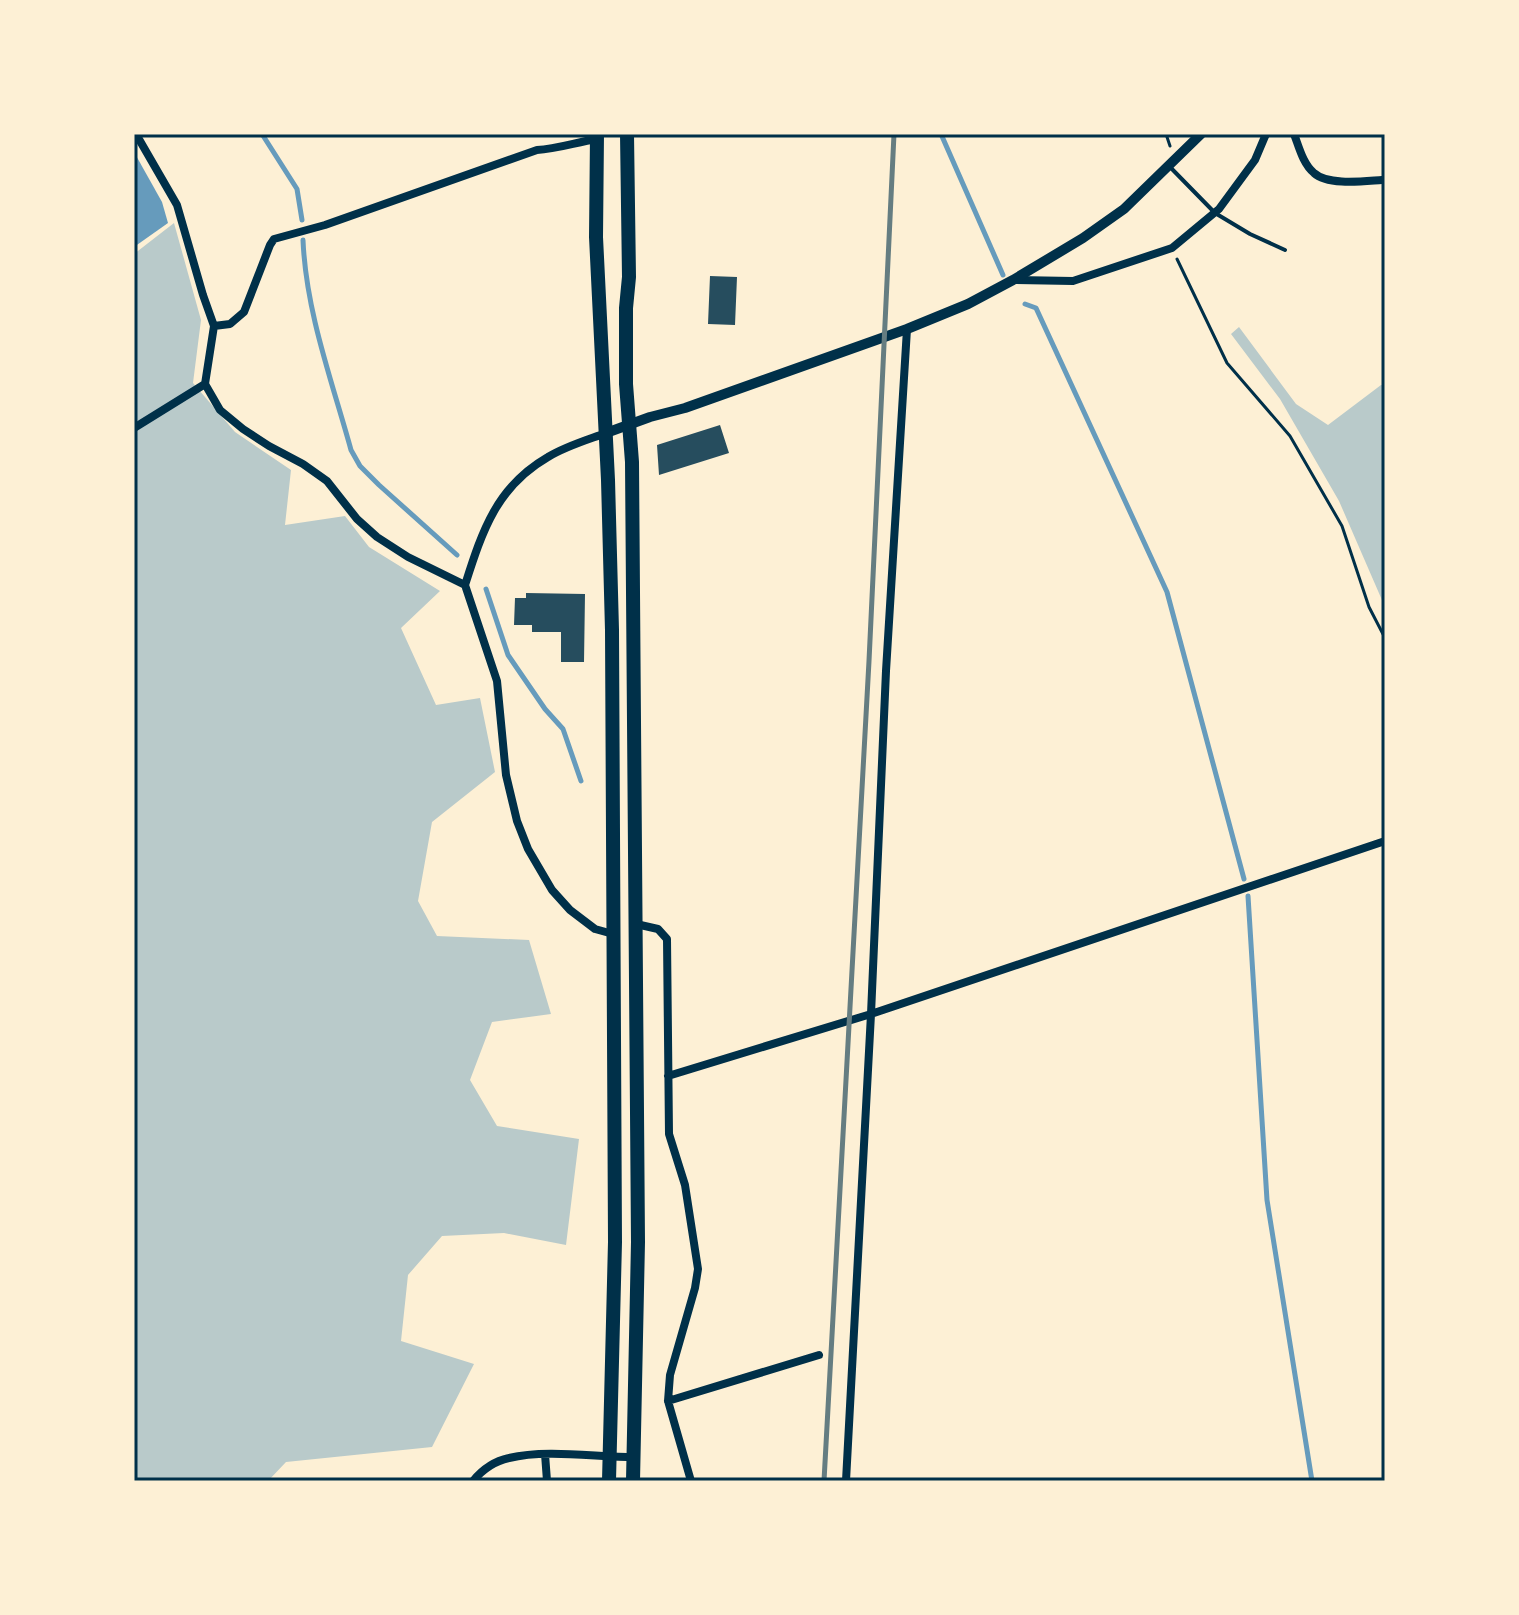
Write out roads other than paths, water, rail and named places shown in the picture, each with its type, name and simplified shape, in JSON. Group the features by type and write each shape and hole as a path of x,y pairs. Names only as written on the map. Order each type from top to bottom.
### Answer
{"highway":[{"path":"627,134 629,277 626,369 632,462 638,1242 633,1481"},
{"path":"597,136 596,237 612,630 615,1242 609,1481"}],"street":[{"path":"136,134 177,205 214,326 205,384 220,410 256,438 327,481 357,519 377,537 408,557 465,585"},
{"path":"613,934 595,929 570,910 552,890 528,849 517,821 506,775 497,681 465,585 481,535 494,508 525,474 548,457 606,433 907,329 968,304 1072,245 1124,209 1201,134"},
{"path":"1013,280 1073,281 1172,248 1215,213 1255,160 1266,134"},
{"path":"1294,134 1304,160 1313,173 1322,178 1348,182 1382,180"},
{"path":"214,326 230,324 244,312 274,239 325,225 537,150 549,150 597,136"},
{"path":"846,1481 887,656 907,329"},
{"path":"134,428 205,384"},
{"path":"668,1076 871,1014 1385,841"},
{"path":"636,924 658,929 667,939 669,1134 685,1185 698,1269 670,1375 668,1401 691,1481"},
{"path":"668,1401 819,1355"},
{"path":"473,1481 500,1460 510,1457 545,1454 634,1457"},
{"path":"545,1454 547,1481"}],"lane":[{"path":"1169,165 1215,213 1285,250"}],"water":[{"path":"134,152 162,202 168,223 134,247"}],"waterway":[{"path":"262,134 297,189 302,220"},
{"path":"941,134 1003,275"},
{"path":"303,240 314,320 351,450 360,466 379,485 457,555"},
{"path":"1025,304 1036,308 1167,592 1244,879"},
{"path":"486,589 508,655 545,709 563,729 581,781"},
{"path":"1248,896 1267,1200 1312,1481"}],"railway":[{"path":"824,1481 894,134"}]}
